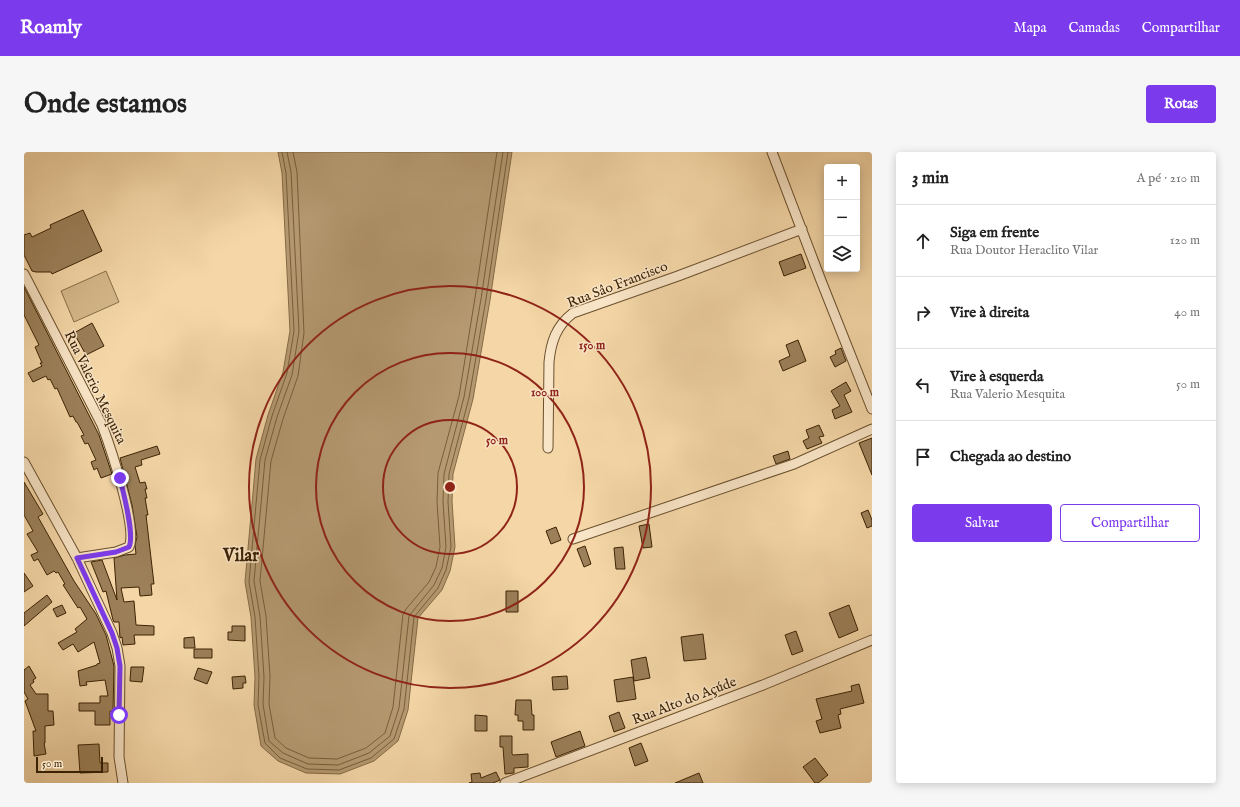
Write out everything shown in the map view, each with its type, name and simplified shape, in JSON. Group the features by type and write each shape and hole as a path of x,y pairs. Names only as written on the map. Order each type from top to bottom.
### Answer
{"street":[{"path":"772,152 872,409"},
{"name":"Rua Sâo Francisco","path":"548,448 550,350 553,338 565,319 573,313 678,276 802,229"},
{"name":"Rua Valerio Mesquita","path":"24,274 102,425 111,447 128,512 132,540 129,547 126,549 77,558"},
{"path":"573,539 794,464 872,428"},
{"path":"24,462 77,558 112,633 120,666 119,743 123,783"},
{"name":"Rua Alto do Açúde","path":"505,783 763,685 872,640"}],"shaded area":[{"path":"106,271 119,302 74,322 61,291"}],"water":[{"path":"278,152 512,152 490,300 473,399 453,474 452,501 455,547 450,571 442,590 418,618 408,710 398,741 374,761 340,774 306,773 278,761 261,746 254,705 255,677 251,617 245,582 256,459 268,415 283,372 290,331 282,173"}],"building":[{"path":"83,210 102,251 52,274 51,272 32,271 24,255 24,235 30,233 32,237 51,228 50,225"},
{"path":"801,254 806,268 784,276 779,262"},
{"path":"24,287 99,435 112,474 101,478 97,468 94,470 91,462 96,460 88,443 85,444 81,436 84,435 77,422 73,416 70,417 57,388 55,389 50,379 48,380 46,376 33,382 28,373 42,366 40,363 42,363 35,347 39,345 24,315"},
{"path":"92,323 104,346 86,355 74,333"},
{"path":"798,340 806,361 783,371 779,361 790,356 786,345"},
{"path":"841,348 846,361 835,367 830,357 836,354 835,351"},
{"path":"846,382 851,391 844,395 852,412 835,419 832,410 840,406 831,391"},
{"path":"819,425 824,436 819,437 822,443 807,449 803,441 809,438 806,430"},
{"path":"872,438 872,475 859,443"},
{"path":"157,446 160,454 141,460 142,465 135,467 140,483 145,482 147,489 145,489 147,498 145,498 148,515 146,515 154,584 151,584 152,595 140,596 139,587 121,588 124,602 134,601 136,625 154,626 154,635 134,635 135,644 123,645 122,637 120,638 119,622 114,622 113,620 106,591 103,592 91,562 102,560 117,600 114,558 136,554 135,545 137,537 132,505 120,458"},
{"path":"788,451 790,459 776,464 773,456"},
{"path":"24,482 43,514 38,517 74,581 96,614 106,635 114,666 113,711 110,711 110,725 95,725 95,711 79,711 79,703 100,703 100,696 108,696 105,680 86,682 87,685 80,686 78,671 100,663 94,642 78,652 73,644 63,650 58,643 77,632 75,629 87,619 80,607 78,608 63,585 65,584 58,572 56,573 54,571 47,575 38,559 34,561 31,555 38,552 27,534 33,531 24,515"},
{"path":"868,510 872,520 872,526 867,528 861,513"},
{"path":"649,524 652,547 643,548 639,526"},
{"path":"556,527 561,540 551,544 546,531"},
{"path":"585,546 591,564 584,567 577,549"},
{"path":"623,547 625,569 616,569 614,548"},
{"path":"24,573 33,586 24,592"},
{"path":"506,591 518,591 518,612 506,612"},
{"path":"47,595 52,602 24,626 24,613"},
{"path":"62,605 66,613 57,617 53,609"},
{"path":"849,605 858,630 839,638 829,613"},
{"path":"232,626 245,626 245,641 228,640 228,632 232,632"},
{"path":"796,631 803,651 792,655 785,635"},
{"path":"703,634 706,659 684,661 681,637"},
{"path":"194,637 195,648 184,648 184,638"},
{"path":"194,649 212,649 212,658 194,658"},
{"path":"646,657 650,678 634,681 631,660"},
{"path":"29,666 36,678 30,685 36,694 48,694 48,711 53,711 54,725 45,726 44,743 46,754 34,756 33,731 36,731 25,701 28,699 24,692 24,670"},
{"path":"131,667 144,667 142,682 130,681"},
{"path":"198,668 212,672 207,684 194,679"},
{"path":"245,676 246,683 243,683 243,688 233,689 232,677"},
{"path":"567,676 568,689 553,690 552,677"},
{"path":"633,677 636,699 617,702 614,680"},
{"path":"859,684 864,703 840,709 841,714 838,715 841,728 820,733 816,721 822,719 816,699 852,691 851,686"},
{"path":"516,700 531,700 532,715 534,715 534,730 523,730 523,721 518,721 518,715 515,715"},
{"path":"619,712 625,728 614,732 609,716"},
{"path":"475,715 487,716 487,731 475,731"},
{"path":"580,731 585,746 556,757 551,742"},
{"path":"500,736 512,736 512,754 528,754 528,767 514,768 514,773 505,774 503,747 500,747"},
{"path":"641,743 648,761 635,766 629,748"},
{"path":"99,744 100,763 108,763 108,772 80,773 78,745"},
{"path":"815,758 828,775 818,783 815,783 803,767"},
{"path":"496,772 500,780 493,783 469,783 472,782 471,774 480,773 481,778"},
{"path":"699,773 703,783 675,783"}],"district":[{"name":"Vilar","path":"241,555"}],"route":[{"path":"119,715 120,666 117,648 112,633 77,558 116,552 126,549 131,544 132,540 128,512 120,478"}]}
